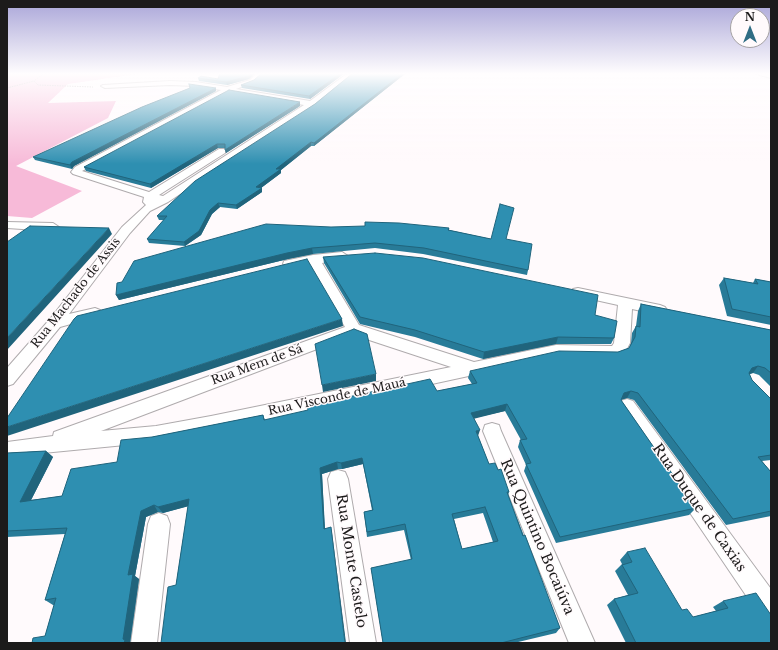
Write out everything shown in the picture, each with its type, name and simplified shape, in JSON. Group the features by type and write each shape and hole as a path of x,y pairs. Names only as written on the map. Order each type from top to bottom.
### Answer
{"street":[{"path":"202,103 78,169 76,172 148,202 239,140 297,103"},
{"path":"307,103 311,104"},
{"name":"Rua Machado de Assis","path":"7,379 55,323 148,202 164,200 311,104"},
{"path":"239,140 252,142"},
{"path":"7,225 66,227"},
{"path":"12,239 28,226"},
{"path":"111,230 126,230"},
{"path":"274,268 313,259 353,255"},
{"path":"313,259 354,329 474,368"},
{"path":"567,290 675,313"},
{"name":"Rua Visconde de Mauá","path":"7,451 43,445 156,434 211,424 556,351 582,350 610,352 618,350 622,343 625,303"},
{"path":"55,323 108,310"},
{"name":"Rua Mem de Sá","path":"43,445 354,329"},
{"name":"Rua Duque de Caxias","path":"627,406 771,610"},
{"name":"Rua Quintino Bocaiúva","path":"492,431 582,643"},
{"name":"Rua Monte Castelo","path":"338,479 363,643"},
{"path":"144,643 159,524"}],"shaded area":[{"path":"7,103 115,103 108,118 16,166 82,191 32,218 7,216"}],"building":[{"path":"151,103 186,103 72,162 70,165 33,157"},
{"path":"204,103 298,103 225,150 225,144 217,144 150,184 84,167"},
{"path":"364,103 314,143 311,142 276,169 281,169 256,187 262,188 236,205 218,203 210,210 199,231 184,242 147,239 167,216 157,216 195,181 315,104"},
{"path":"500,204 514,208 506,239 532,244 528,270 424,248 375,243 312,248 287,253 116,295 117,283 122,282 134,261 266,224 331,227 365,226 365,222 399,223 449,228 448,230 491,239"},
{"path":"30,226 109,228 7,338 7,242"},
{"path":"375,253 423,258 598,295 595,315 617,321 614,338 558,337 484,352 415,330 360,317 323,257"},
{"path":"307,259 342,319 7,427 7,418 77,316"},
{"path":"724,278 758,284 755,279 771,282 771,317 732,309"},
{"path":"641,304 771,330 771,373 765,368 758,366 752,368 749,373 752,380 771,399 771,455 758,457 771,472 771,511 733,519 638,393 631,391 624,393 621,400 696,508 560,537 526,464 531,463 520,440 527,439 507,404 471,413 480,430 476,431 489,464 495,463 498,470 501,469 509,492 507,492 523,536 525,535 560,628 501,643 383,643 371,568 412,559 405,524 367,532 364,512 373,510 362,458 341,463 337,462 320,468 324,529 331,527 345,643 161,643 168,587 176,585 189,499 158,507 154,505 141,511 128,575 133,574 123,639 125,640 124,643 32,643 33,638 45,636 56,598 45,600 67,528 7,531 7,453 46,451 20,502 62,496 71,469 117,462 121,440 152,437 263,415 264,420 308,410 307,406 430,379 437,391 477,383 470,371 559,351 618,352 629,348 635,337 636,326 640,327","holes":["485,507 498,541 462,549 452,514"]},
{"path":"354,329 367,334 376,374 322,385 315,344"},
{"path":"645,548 682,610 687,609 693,617 728,608 723,601 756,593 771,615 771,643 636,643 614,599 638,593 622,565 632,562 627,552"}]}
